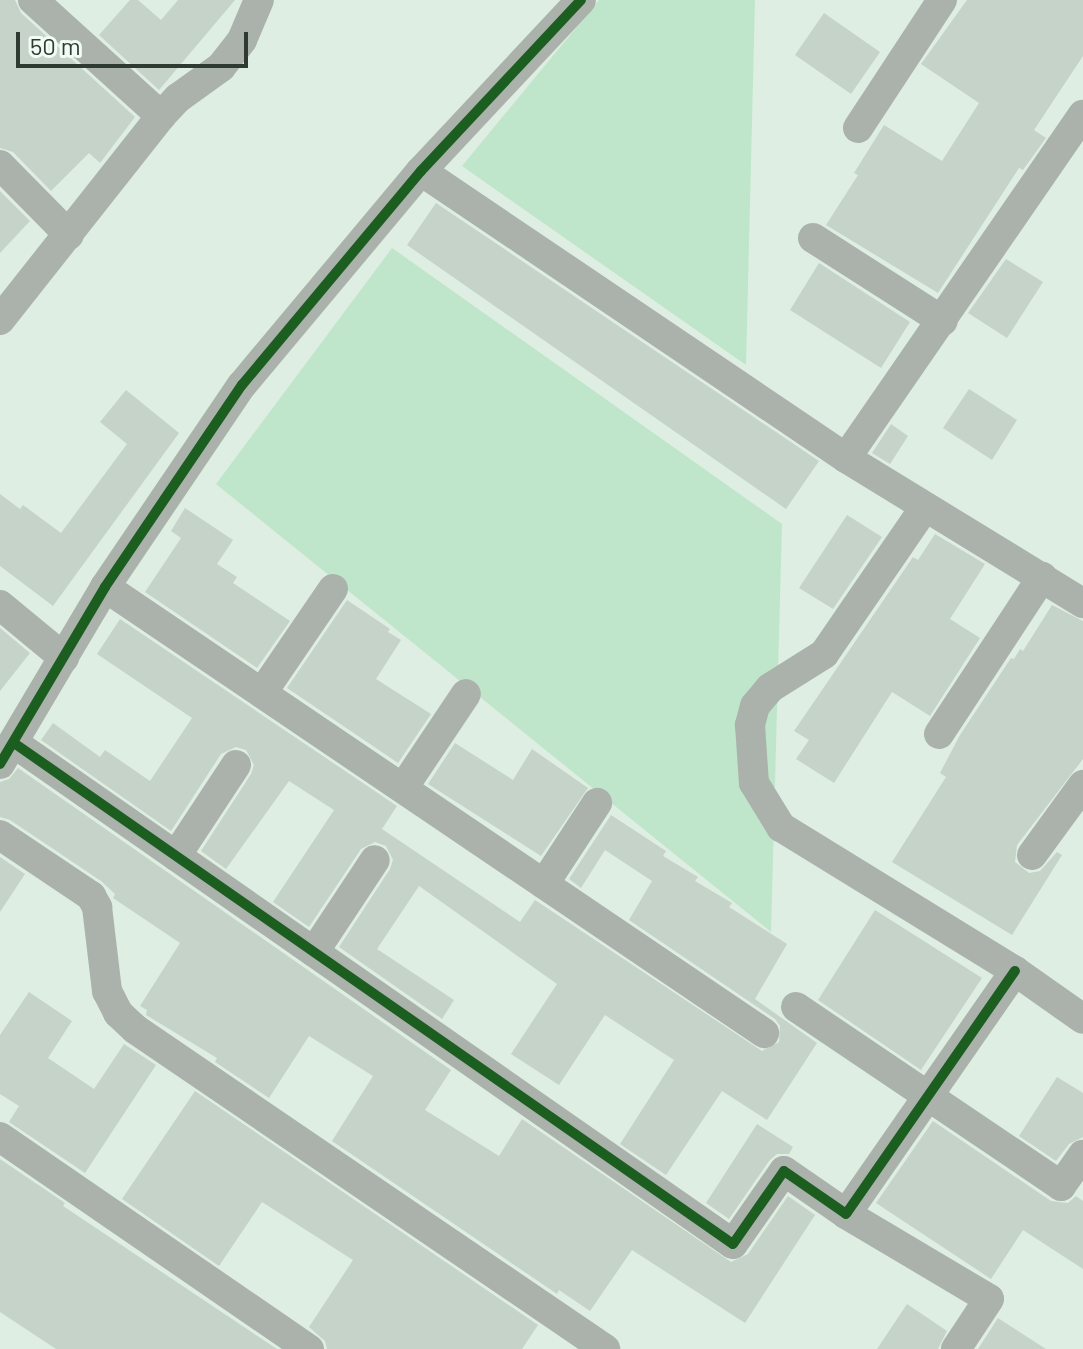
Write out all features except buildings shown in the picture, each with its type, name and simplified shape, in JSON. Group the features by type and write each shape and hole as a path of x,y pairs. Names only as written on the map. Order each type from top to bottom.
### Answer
{"street":[{"path":"33,0 161,116"},
{"path":"0,320 161,116 178,98 221,67 242,40 259,0"},
{"path":"581,0 421,171 242,385 105,587 7,753 176,856 733,1244 784,1171 846,1214 989,1299 956,1349"},
{"path":"858,128 942,0"},
{"path":"846,458 1083,115"},
{"path":"0,165 69,235"},
{"path":"421,171 846,458 1083,603"},
{"path":"813,238 943,321"},
{"path":"925,507 824,654 770,688 755,706 750,725 754,783 781,827 1015,971 1083,1019"},
{"path":"939,734 1042,577"},
{"path":"105,587 764,1033"},
{"path":"262,693 333,589"},
{"path":"0,605 64,658"},
{"path":"403,788 466,694"},
{"path":"176,856 236,765"},
{"path":"1032,855 1083,785"},
{"path":"544,884 597,803"},
{"path":"0,835 91,896 97,907 107,991 118,1013 135,1029 605,1349"},
{"path":"314,952 375,860"},
{"path":"846,1214 1015,971"},
{"path":"796,1007 1061,1186 1083,1155"},
{"path":"0,1137 309,1349"}],"green space":[{"path":"599,0 755,0 746,365 462,166"},
{"path":"392,248 782,524 771,932 216,484"}],"cycle path":[{"path":"0,764 105,587 242,385 421,171 581,0"},
{"path":"14,743 733,1244 784,1171 846,1214 1015,971"}]}
